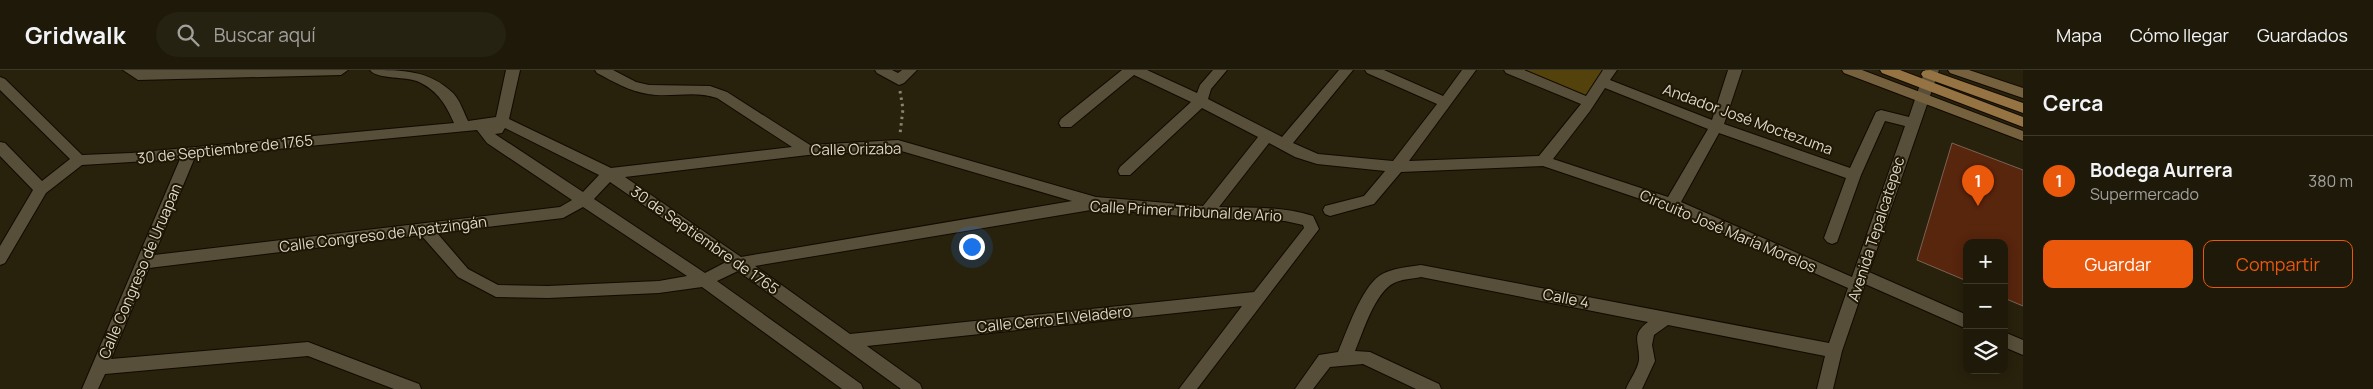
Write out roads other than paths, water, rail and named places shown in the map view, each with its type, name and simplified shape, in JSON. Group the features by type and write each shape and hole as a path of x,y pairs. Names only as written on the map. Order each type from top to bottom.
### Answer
{"main road":[{"path":"1887,70 1925,79 2023,108"},
{"path":"1925,79 2023,122"}],"street":[{"path":"130,70 138,75 341,70"},
{"path":"377,70 422,77 449,96 462,126"},
{"path":"492,139 502,121 512,70"},
{"path":"602,70 632,86 649,90 706,89 722,95 808,150"},
{"path":"882,70 899,80 910,70"},
{"path":"1066,123 1131,70"},
{"name":"Circuito José María Morelos","path":"1136,70 1201,100 1284,144 1317,159 1397,167 1543,161 1672,204 1963,320"},
{"path":"1125,171 1201,100 1205,88 1220,70"},
{"path":"1284,144 1346,70"},
{"path":"1372,70 1445,102"},
{"path":"1330,210 1369,200 1397,167 1469,70"},
{"path":"1511,70 1587,105"},
{"path":"1543,161 1587,105 1610,70"},
{"path":"1672,204 1716,127 1735,70"},
{"path":"1849,70 1925,79 2023,136"},
{"path":"1955,70 2023,93"},
{"name":"Avenida Tepalcatepec","path":"1825,389 1834,351 1860,280 1925,79"},
{"path":"0,82 78,160 41,189 6,237 0,259"},
{"name":"Andador José Moctezuma","path":"1602,82 1716,127 1854,175"},
{"path":"1832,238 1854,175 1881,115 1912,123"},
{"name":"30 de Septiembre de 1765","path":"78,160 131,158 481,125 502,121 608,174 739,262 914,389"},
{"path":"481,125 492,139 704,280 854,389"},
{"path":"1207,212 1267,135"},
{"name":"Calle Orizaba","path":"608,174 808,150 898,145 1097,203"},
{"path":"0,147 41,189"},
{"name":"Calle Congreso de Uruapan","path":"90,389 190,152"},
{"name":"Calle Congreso de Apatzingán","path":"144,262 564,212 584,200 608,174"},
{"name":"Calle Primer Tribunal de Ario","path":"425,230 463,273 496,291 548,292 659,287 704,280 739,262 1097,203 1207,212 1285,215 1308,220 1312,229 1259,298"},
{"name":"Calle 4","path":"1344,357 1364,310 1383,282 1402,274 1421,271 1667,317 1834,351"},
{"path":"1187,389 1259,298"},
{"name":"Calle Cerro El Veladero","path":"848,341 1259,298"},
{"path":"1634,389 1647,360 1644,345 1646,332 1667,317"},
{"path":"2008,341 2023,348"},
{"path":"100,367 308,349 413,389"},
{"path":"1303,389 1324,360 1344,357 1364,357 1433,389"}],"place":[{"name":"Bodega Aurrera","path":"1978,206"}]}
